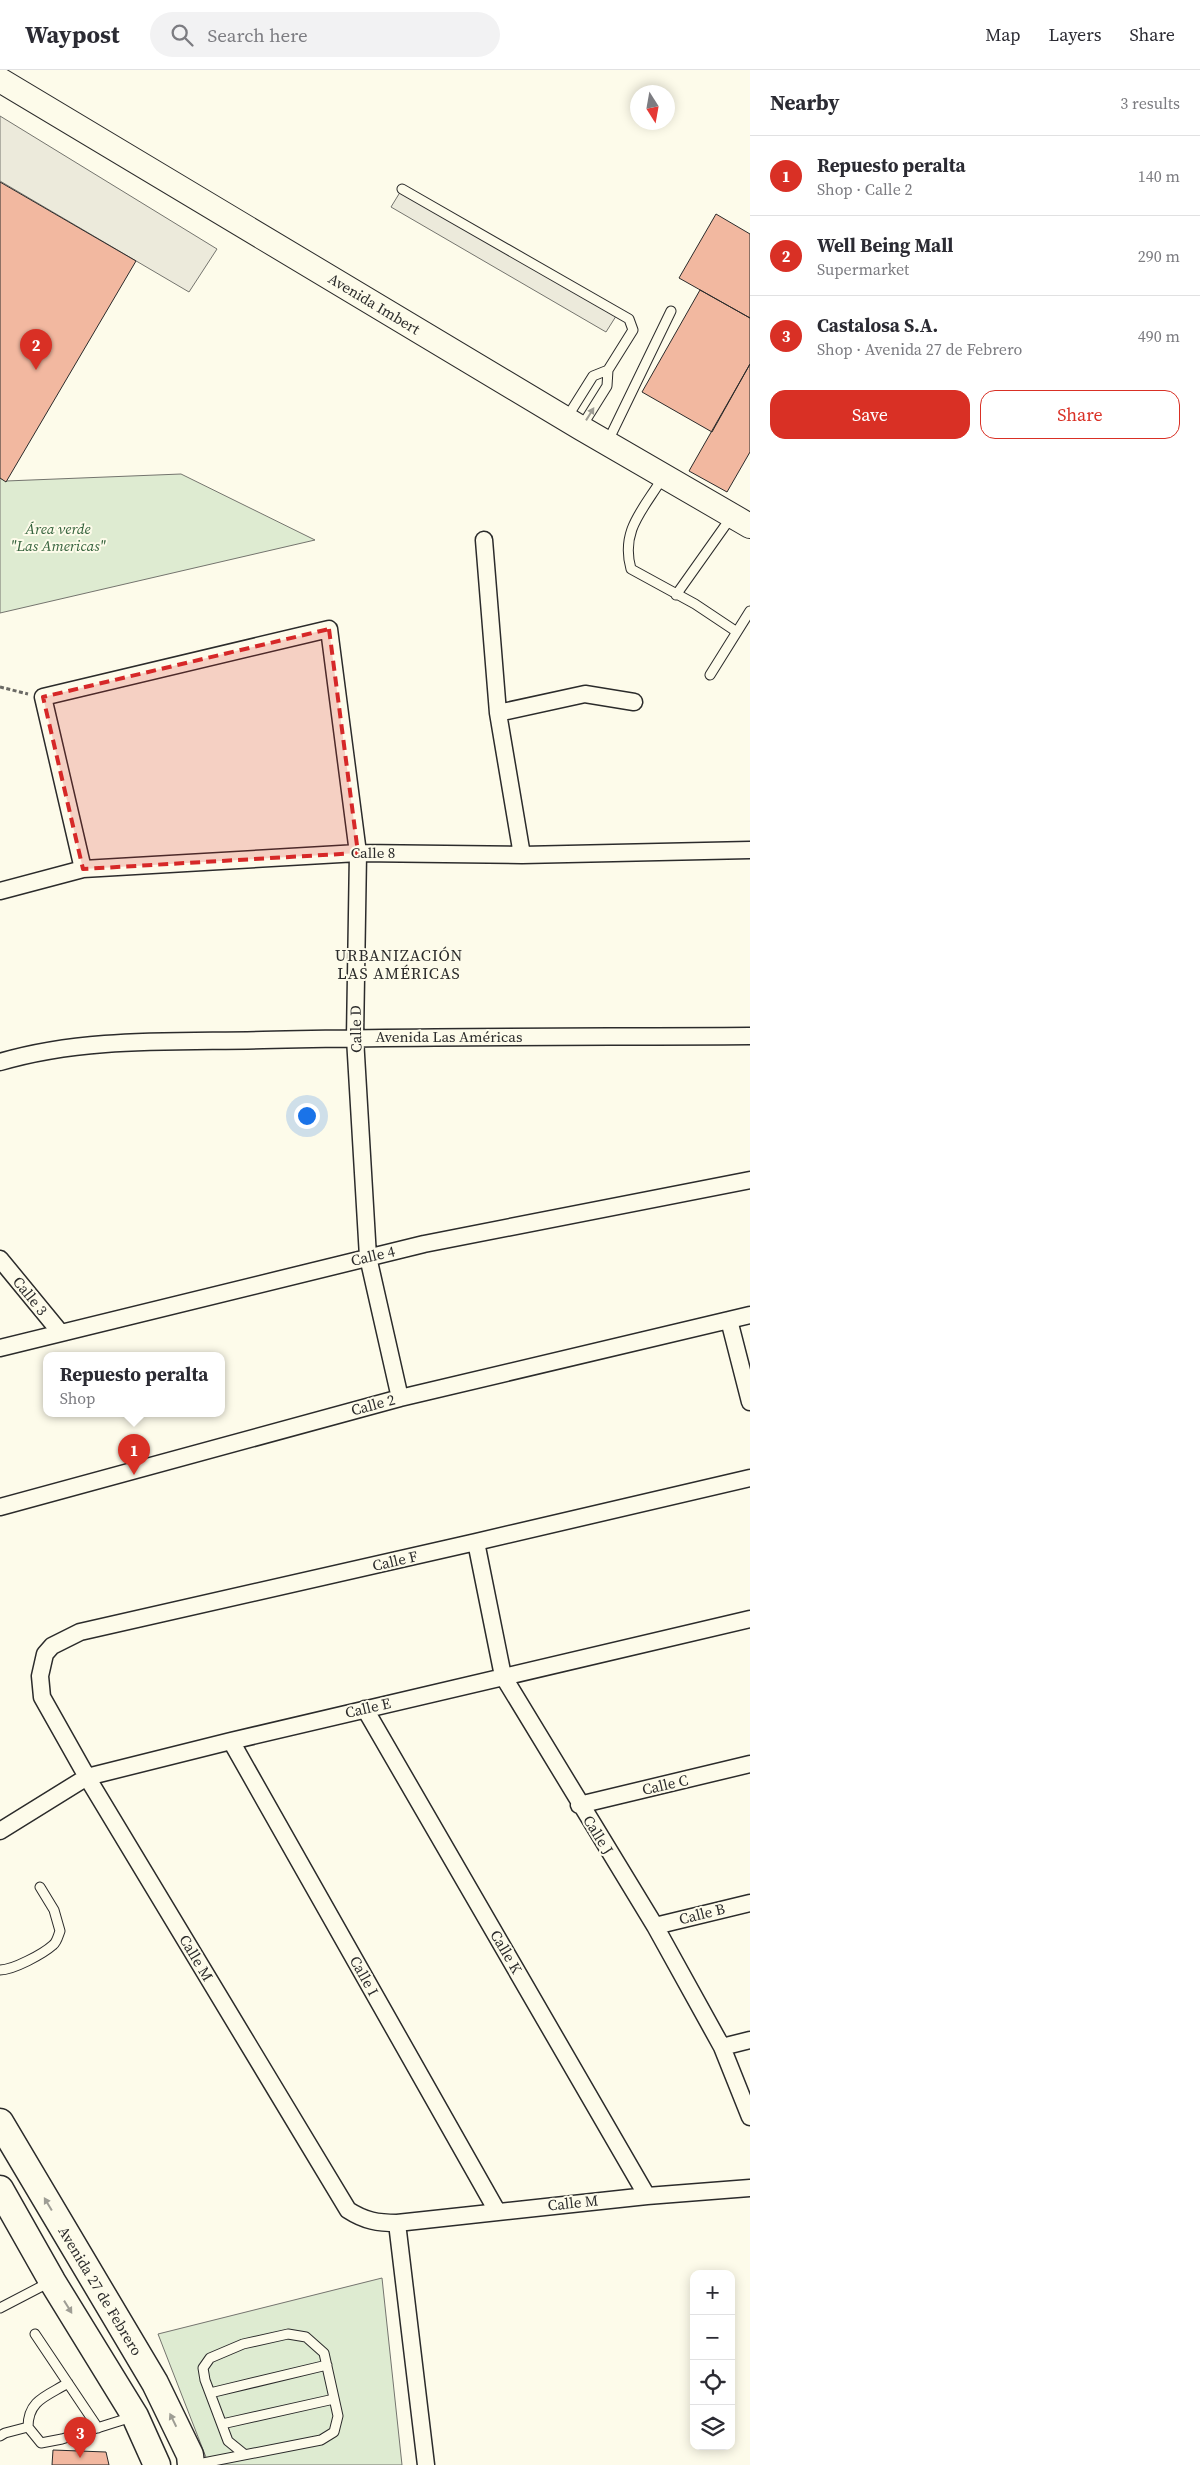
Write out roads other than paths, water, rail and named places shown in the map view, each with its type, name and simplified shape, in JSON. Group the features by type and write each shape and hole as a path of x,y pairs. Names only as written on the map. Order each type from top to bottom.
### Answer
{"main road":[{"name":"Avenida Imbert","path":"6,78 573,424 741,521"},
{"name":"Avenida 27 de Febrero","path":"0,2122 155,2383 190,2455 192,2465"},
{"path":"0,2188 52,2281 135,2416 157,2465"}],"street":[{"path":"484,540 498,714 522,855"},
{"name":"Calle D","path":"83,870 43,697 329,629 358,853 355,1038 368,1257 400,1398"},
{"path":"498,714 585,694 634,702"},
{"name":"Calle 8","path":"0,891 83,870 358,853 522,855 750,850"},
{"name":"Avenida Las Américas","path":"0,1062 26,1054 93,1044 355,1038 750,1036"},
{"name":"Calle 4","path":"0,1348 368,1257 750,1180"},
{"name":"Calle 3","path":"0,1259 60,1332"},
{"name":"Calle 2","path":"0,1507 400,1398 750,1315"},
{"path":"729,1320 750,1402"},
{"name":"Calle F","path":"45,1654 58,1643 80,1632 750,1478"},
{"name":"Calle J","path":"476,1542 503,1676 579,1805 655,1926 722,2047 750,2117"},
{"name":"Calle E","path":"0,1831 87,1778 231,1741 750,1619"},
{"name":"Calle M","path":"45,1654 40,1676 42,1696 87,1778 348,2210 362,2219 377,2223 397,2223 647,2196 750,2188"},
{"name":"Calle K","path":"365,1709 647,2196"},
{"name":"Calle I","path":"231,1741 496,2211"},
{"name":"Calle C","path":"579,1805 750,1764"},
{"name":"Calle B","path":"655,1926 750,1903"},
{"path":"722,2047 750,2040"},
{"path":"397,2223 426,2465"}],"lane":[{"path":"402,189 629,319 633,330 608,370 607,386 573,424"},
{"path":"606,443 671,311"},
{"path":"573,424 593,376 608,370"},
{"path":"664,476 637,517 628,535 628,554 632,569 737,632"},
{"path":"676,595 741,521"},
{"path":"710,675 750,611"},
{"path":"0,1970 5,1970 31,1959 55,1944 60,1931 54,1910 40,1887"},
{"path":"0,2308 52,2281"},
{"path":"35,2334 98,2428"},
{"path":"192,2465 244,2454 281,2449 327,2437 334,2432 338,2416 324,2353 306,2337 288,2334 243,2344 210,2358 203,2368 228,2441 244,2454"},
{"path":"210,2393 327,2365"},
{"path":"68,2383 36,2402 28,2414 28,2427 41,2443 135,2416"},
{"path":"222,2424 334,2400"},
{"path":"0,2436 28,2427"}],"place":[{"name":"Well Being Mall","path":"36,370"},
{"name":"Repuesto peralta","path":"134,1475"},
{"name":"Castalosa S.A.","path":"80,2458"}],"district":[{"name":"URBANIZACIÓN LAS AMÉRICAS","path":"399,964"}],"park label":[{"name":"Área verde \"Las Americas\"","path":"58,538"}]}
